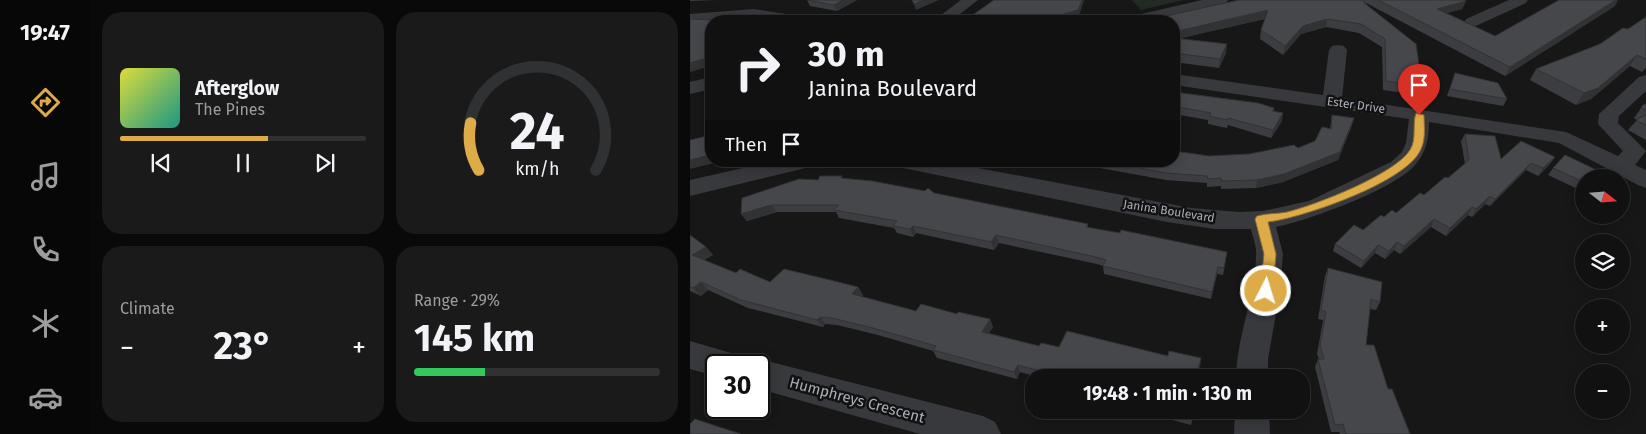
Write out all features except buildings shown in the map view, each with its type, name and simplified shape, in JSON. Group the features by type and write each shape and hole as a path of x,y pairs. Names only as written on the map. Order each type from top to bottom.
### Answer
{"street":[{"path":"949,15 972,0"},
{"path":"1156,15 1221,0"},
{"path":"1487,0 1506,8"},
{"path":"1472,22 1520,0"},
{"path":"741,15 760,15"},
{"path":"690,19 705,18"},
{"path":"1332,102 1338,50"},
{"name":"Ester Drive","path":"1180,80 1537,132 1566,138 1646,180"},
{"path":"1621,167 1635,151 1608,124 1609,114 1646,81"},
{"path":"690,88 705,84"},
{"name":"Janina Boulevard","path":"934,167 1198,218 1261,219 1286,216 1320,206 1392,172 1405,163 1416,150 1420,133 1419,115"},
{"path":"690,188 780,167"},
{"path":"1252,369 1252,359 1266,291 1270,254 1261,219"},
{"path":"690,355 705,359"},
{"name":"Humphreys Crescent","path":"770,377 983,434"},
{"path":"1252,419 1252,434"}],"shaded area":[{"path":"1132,0 1183,0 1141,10"}],"route":[{"path":"1266,291 1270,254 1261,219 1286,216 1320,206 1392,172 1405,163 1416,150 1420,133 1419,115"}]}
